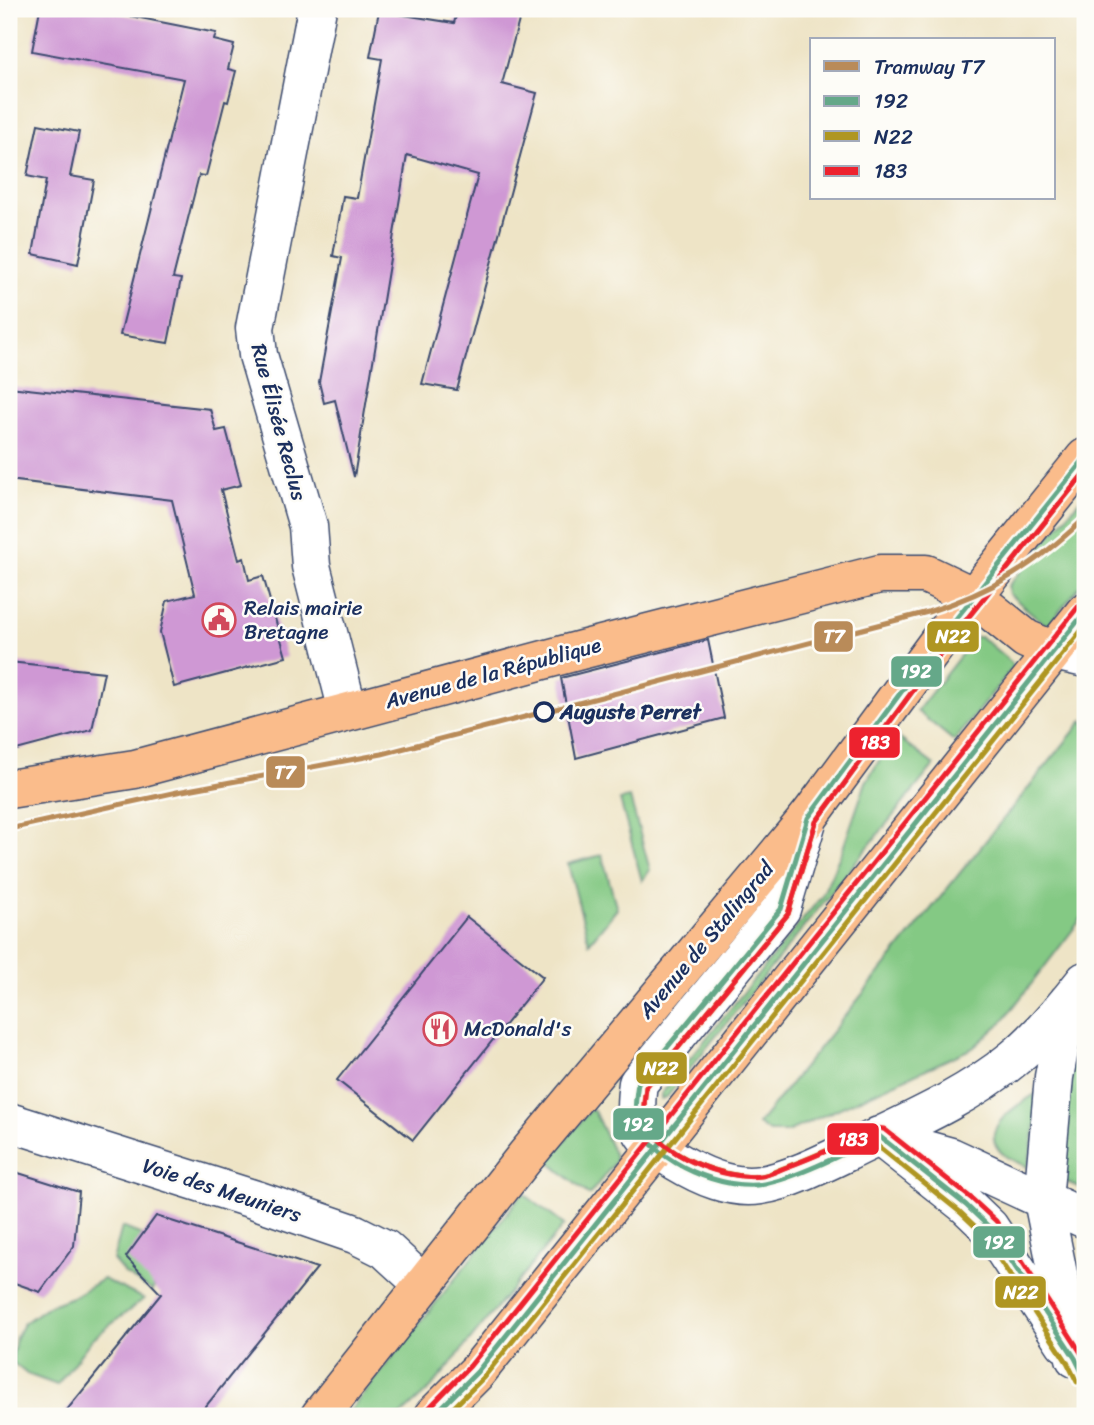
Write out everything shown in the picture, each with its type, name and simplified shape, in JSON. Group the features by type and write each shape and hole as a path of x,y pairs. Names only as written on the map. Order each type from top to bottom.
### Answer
{"main road":[{"name":"Avenue de Stalingrad","path":"320,1416 525,1157 808,818 974,597 1085,458"},
{"name":"Avenue de la République","path":"9,789 135,769 348,710 880,574 926,574 974,597 1026,639 1069,654"},
{"path":"433,1416 477,1372 657,1149 1069,654 1085,612"}],"street":[{"name":"Rue Élisée Reclus","path":"317,9 255,328 258,355 308,526 311,566 348,710"},
{"path":"808,818 781,909 638,1083 634,1111 641,1131 657,1149 701,1176 731,1184 761,1185 814,1167 951,1101 1013,1059 1077,992"},
{"path":"1077,992 1054,1077 1043,1200 1080,1368"},
{"name":"Voie des Meuniers","path":"9,1122 355,1234 385,1249 423,1284"},
{"path":"879,1136 951,1157 1085,1219"},
{"path":"879,1136 966,1205 989,1227 1080,1368"}],"green space":[{"path":"1085,494 1085,580 1046,625 1009,594 1008,586"},
{"path":"975,637 981,637 1011,662 1013,667 954,741 917,711"},
{"path":"1083,720 1085,914 1002,1022 973,1048 787,1132 769,1132 758,1124"},
{"path":"895,735 934,765 667,1097 661,1099 661,1094 822,896 842,851 866,782"},
{"path":"630,798 650,870 642,881 620,800"},
{"path":"602,855 617,909 589,943 568,864"},
{"path":"1085,1042 1085,1190 1062,1180 1062,1145 1065,1090 1069,1073"},
{"path":"1042,1090 1028,1167 1003,1154 995,1144 994,1135 1004,1116"},
{"path":"590,1110 594,1111 615,1156 615,1162 589,1195 548,1161"},
{"path":"523,1193 564,1225 431,1388 400,1416 346,1416"},
{"path":"122,1227 142,1235 153,1291 125,1274 113,1260"},
{"path":"103,1279 144,1299 92,1339 57,1385 27,1374 12,1362 16,1337 23,1324 48,1306 72,1297"}],"building":[{"path":"40,9 95,9 216,33 214,40 234,45 228,69 236,71 228,102 225,101 206,176 199,175 173,278 181,279 168,343 120,335 184,79 32,51"},
{"path":"458,9 522,9 502,84 537,93 457,390 422,384 478,175 407,155 354,477 335,400 324,403 319,382 342,258 333,256 343,196 357,198 382,59 370,57 379,11 454,23"},
{"path":"38,124 79,132 70,176 94,180 78,264 33,254 46,180 27,176"},
{"path":"9,387 210,409 216,431 226,429 241,485 221,490 239,560 244,558 249,580 263,576 286,657 174,687 160,632 167,601 195,594 172,500 9,480"},
{"path":"708,640 724,718 576,758 561,678"},
{"path":"9,662 104,672 92,730 9,752"},
{"name":"McDonald's","path":"467,917 543,977 413,1140 337,1080"},
{"path":"9,1170 79,1192 74,1246 40,1292 9,1281"},
{"path":"156,1216 317,1268 198,1416 62,1416 161,1294 126,1257"}],"tram line":[{"name":"T7","path":"9,829 177,792 382,754 928,612 973,595 1012,575 1049,550 1085,518"}],"transit line":[{"name":"192","path":"879,1136 778,1181 765,1184 731,1184 693,1172 676,1163 647,1139 636,1115 638,1083 781,909 808,818 947,630 1085,458"},
{"name":"N22","path":"875,1128 767,1175 730,1174 694,1162 664,1144 646,1119 646,1087 788,914 816,822 954,635 1085,472"},
{"name":"183","path":"1085,472 954,635 816,822 788,914 646,1087 644,1107 646,1119 653,1132 678,1154 713,1170 747,1176 771,1174 876,1128 884,1129 996,1221 1085,1359"},
{"name":"183","path":"427,1410 470,1366 1078,607"},
{"name":"192","path":"433,1416 477,1372 1085,612"},
{"name":"N22","path":"445,1416 484,1377 1085,626"},
{"name":"192","path":"879,1136 966,1205 989,1227 1075,1358 1085,1378"},
{"name":"N22","path":"874,1143 982,1233 1067,1362 1077,1382"}],"place":[{"name":"Relais mairie Bretagne","path":"219,620"},
{"name":"Auguste Perret","path":"544,712"},
{"name":"McDonald's","path":"440,1029"}]}
